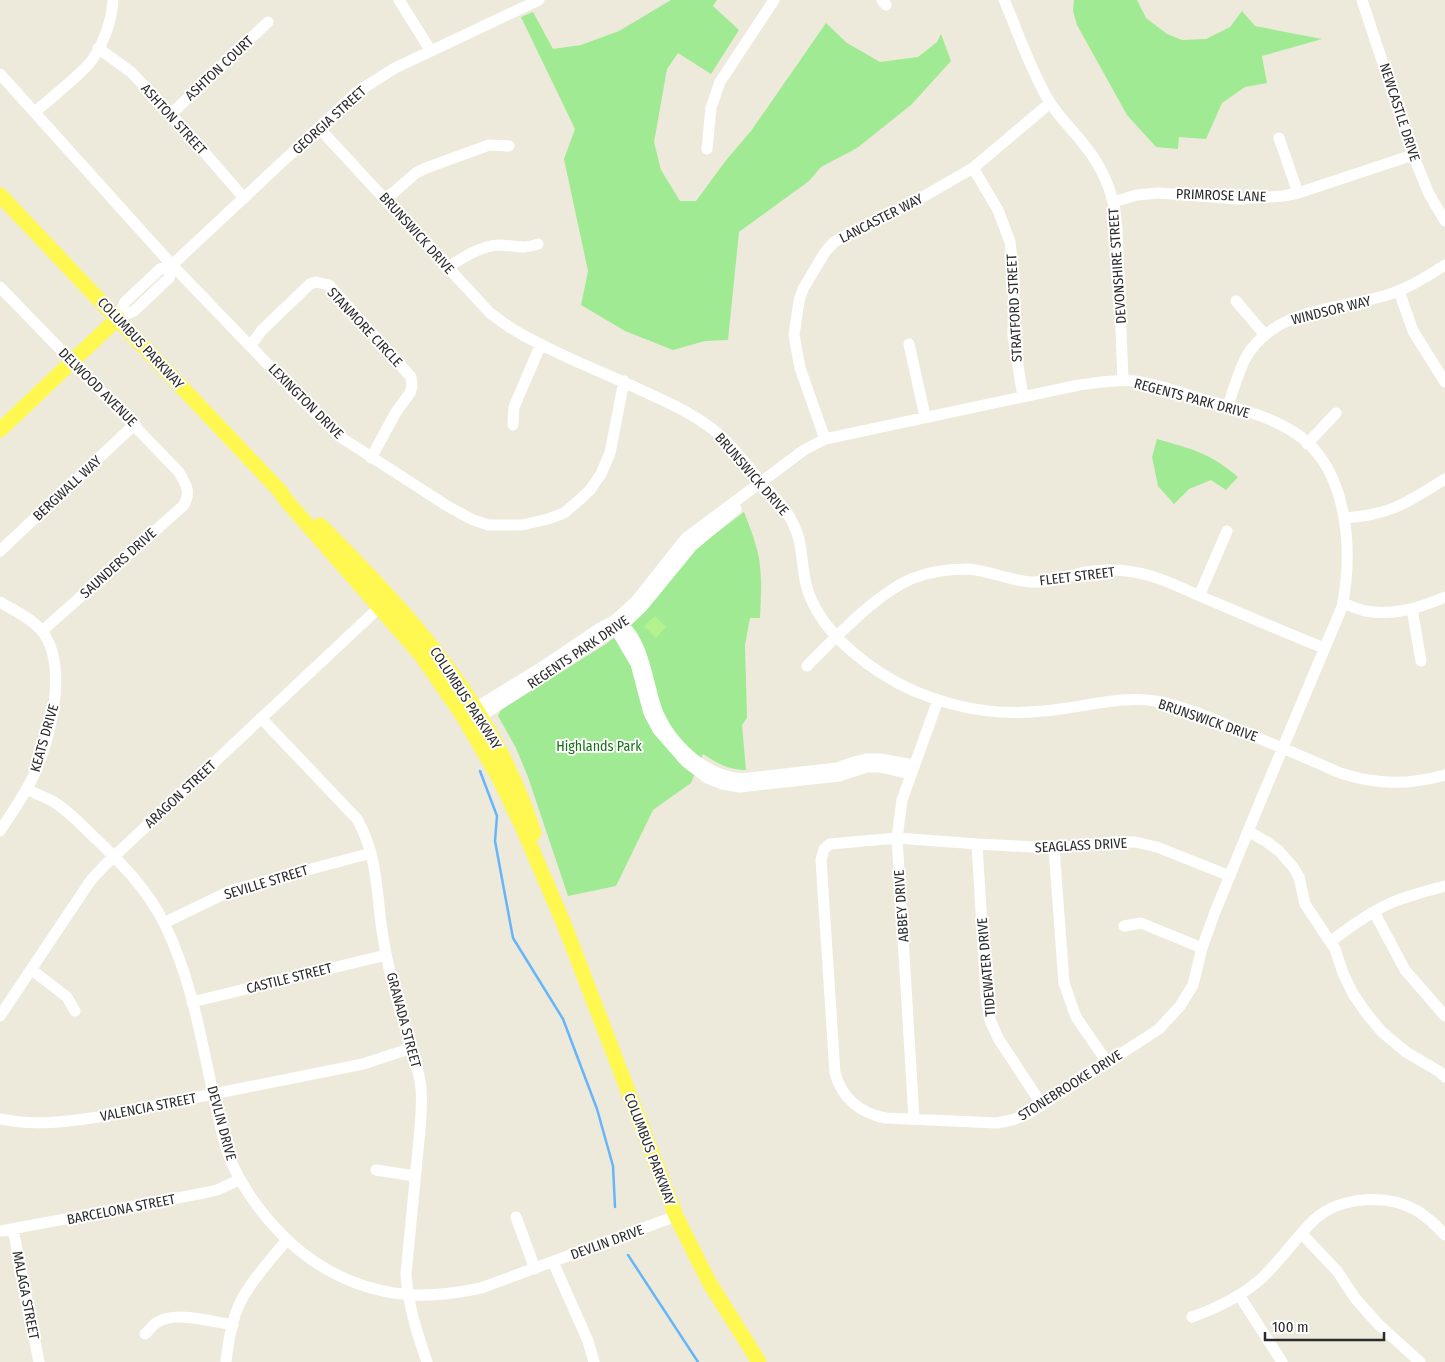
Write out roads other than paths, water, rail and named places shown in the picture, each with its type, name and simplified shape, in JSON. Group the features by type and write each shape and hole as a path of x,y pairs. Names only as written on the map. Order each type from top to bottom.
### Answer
{"main road":[{"name":"COLUMBUS PARKWAY","path":"0,195 281,492 310,515 385,602 424,635 456,678 472,716 500,748 520,790 564,924 676,1216 709,1282 759,1362"},
{"name":"GEORGIA STREET","path":"1,426 118,318"}],"street":[{"path":"36,112 89,64 108,25 112,10 112,0"},
{"path":"399,0 431,51"},
{"name":"GEORGIA STREET","path":"118,318 125,302 160,269 172,265 357,92 374,80 431,51 540,0"},
{"path":"707,149 711,108 720,82 774,0"},
{"name":"DEVONSHIRE STREET","path":"1004,0 1022,41 1031,68 1050,103 1092,156 1104,178 1113,202 1116,213 1123,381"},
{"name":"NEWCASTLE DRIVE","path":"1362,0 1413,155 1429,194 1445,221"},
{"name":"ASHTON COURT","path":"171,114 268,22"},
{"name":"ASHTON STREET","path":"98,48 131,72 171,114 244,198"},
{"name":"LEXINGTON DRIVE","path":"0,74 172,265 308,406 342,438 449,507 473,520 489,525 522,525 548,520 564,513 576,503 590,490 601,474 610,453 624,382"},
{"name":"LANCASTER WAY","path":"825,438 800,368 794,335 802,289 824,252 834,242 914,202 973,168 1050,103"},
{"name":"BRUNSWICK DRIVE","path":"319,128 490,313 515,331 695,416 727,441 789,515 797,532 805,582 816,609 836,636 873,668 896,682 948,704 988,711 1021,714 1128,699 1155,701 1220,722 1340,773 1374,782 1397,783 1445,775"},
{"path":"1279,138 1298,193"},
{"path":"386,199 416,173 426,168 489,145 508,146"},
{"name":"PRIMROSE LANE","path":"1113,202 1137,195 1158,193 1239,199 1283,196 1298,193 1413,155"},
{"name":"STRATFORD STREET","path":"973,168 998,210 1010,242 1014,275 1013,335 1023,397"},
{"path":"447,268 488,247 498,245 528,248 538,244"},
{"name":"WINDSOR WAY","path":"1228,406 1239,371 1246,357 1255,344 1280,323 1310,312 1381,297 1399,291 1422,280 1445,265"},
{"name":"STANMORE CIRCLE","path":"251,345 262,330 310,284 316,282 329,285 411,378 412,386 410,393 396,412 371,458"},
{"name":"DELWOOD AVENUE","path":"0,287 135,424 178,471 187,484 189,492"},
{"path":"1399,291 1413,331 1445,382"},
{"path":"1236,300 1265,335"},
{"path":"513,425 514,407 541,344"},
{"path":"909,344 925,416"},
{"name":"REGENTS PARK DRIVE","path":"472,716 618,625 686,538 804,450 825,438 1078,385 1136,381 1228,406 1271,420 1289,429 1317,453 1326,467 1336,489 1344,518 1348,556 1346,592 1343,603 1248,832"},
{"path":"1308,444 1336,413"},
{"name":"BERGWALL WAY","path":"0,551 135,424"},
{"path":"1344,518 1364,516 1394,509 1445,479"},
{"name":"SAUNDERS DRIVE","path":"42,631 183,506 189,492"},
{"path":"1199,596 1227,531"},
{"name":"FLEET STREET","path":"807,666 836,636 896,587 912,579 948,570 968,569 1030,582 1048,581 1088,572 1113,570 1129,571 1161,578 1199,596 1324,648"},
{"path":"1343,603 1365,611 1394,612 1422,607 1445,597"},
{"name":"KEATS DRIVE","path":"0,602 35,624 42,631 53,656 56,689 47,737 33,778 0,831"},
{"name":"ARAGON STREET","path":"0,1016 91,880 114,856 385,602"},
{"path":"1412,609 1421,661"},
{"path":"618,625 644,661 657,710 666,728 691,756 711,771 740,779 837,768 866,759 880,759 912,769"},
{"name":"ABBEY DRIVE","path":"914,1119 896,838 902,800 938,700"},
{"name":"GRANADA STREET","path":"261,718 357,819 371,853 376,876 386,955 418,1070 421,1089 421,1122 406,1274 407,1294 427,1362"},
{"name":"DEVLIN DRIVE","path":"27,789 55,803 71,815 114,856 140,885 164,923 184,973 226,1147 240,1180 262,1213 286,1241 320,1266 350,1280 395,1294 427,1296 473,1290 536,1269 676,1216"},
{"path":"1248,832 1267,842 1286,857 1299,877 1305,904 1335,949 1353,994 1377,1026 1406,1052 1440,1072 1445,1078"},
{"name":"STONEBROOKE DRIVE","path":"896,838 830,844 824,849 821,860 837,1080 854,1105 864,1111 885,1118 997,1123 1028,1114 1159,1029 1172,1018 1193,985 1202,948 1248,832"},
{"name":"SEAGLASS DRIVE","path":"896,838 1054,848 1135,842 1157,847 1230,876"},
{"name":"TIDEWATER DRIVE","path":"977,844 986,996 990,1020 998,1038 1042,1105"},
{"path":"1054,848 1064,983 1076,1017 1107,1062"},
{"name":"SEVILLE STREET","path":"164,923 232,890 371,853"},
{"path":"1330,942 1368,915 1411,895 1445,886"},
{"path":"1368,915 1405,970 1445,1016"},
{"path":"1124,926 1141,923 1202,948"},
{"name":"CASTILE STREET","path":"192,1002 386,955"},
{"path":"32,970 67,997 76,1011"},
{"name":"VALENCIA STREET","path":"0,1119 35,1123 58,1123 98,1117 363,1064 412,1048"},
{"path":"376,1170 416,1176"},
{"name":"BARCELONA STREET","path":"0,1231 204,1193 217,1190 240,1180"},
{"path":"1192,1317 1221,1305 1260,1280 1316,1218 1334,1208 1354,1202 1371,1200 1397,1203 1416,1210 1435,1223 1445,1235"},
{"path":"516,1217 536,1269"},
{"name":"MALAGA STREET","path":"14,1228 39,1362"},
{"path":"1302,1234 1337,1271 1355,1298 1376,1324 1420,1362"},
{"path":"226,1362 233,1325 242,1299 259,1273 286,1241"},
{"path":"554,1262 588,1341 594,1362"},
{"path":"1239,1295 1282,1362"},
{"path":"145,1334 157,1323 166,1319 180,1317 233,1325"}],"waterway":[{"path":"480,771 497,816 495,841 513,938 563,1019 597,1109 613,1166 615,1207"},
{"path":"628,1255 698,1362"}],"park label":[{"name":"Highlands Park","path":"599,746"}]}
